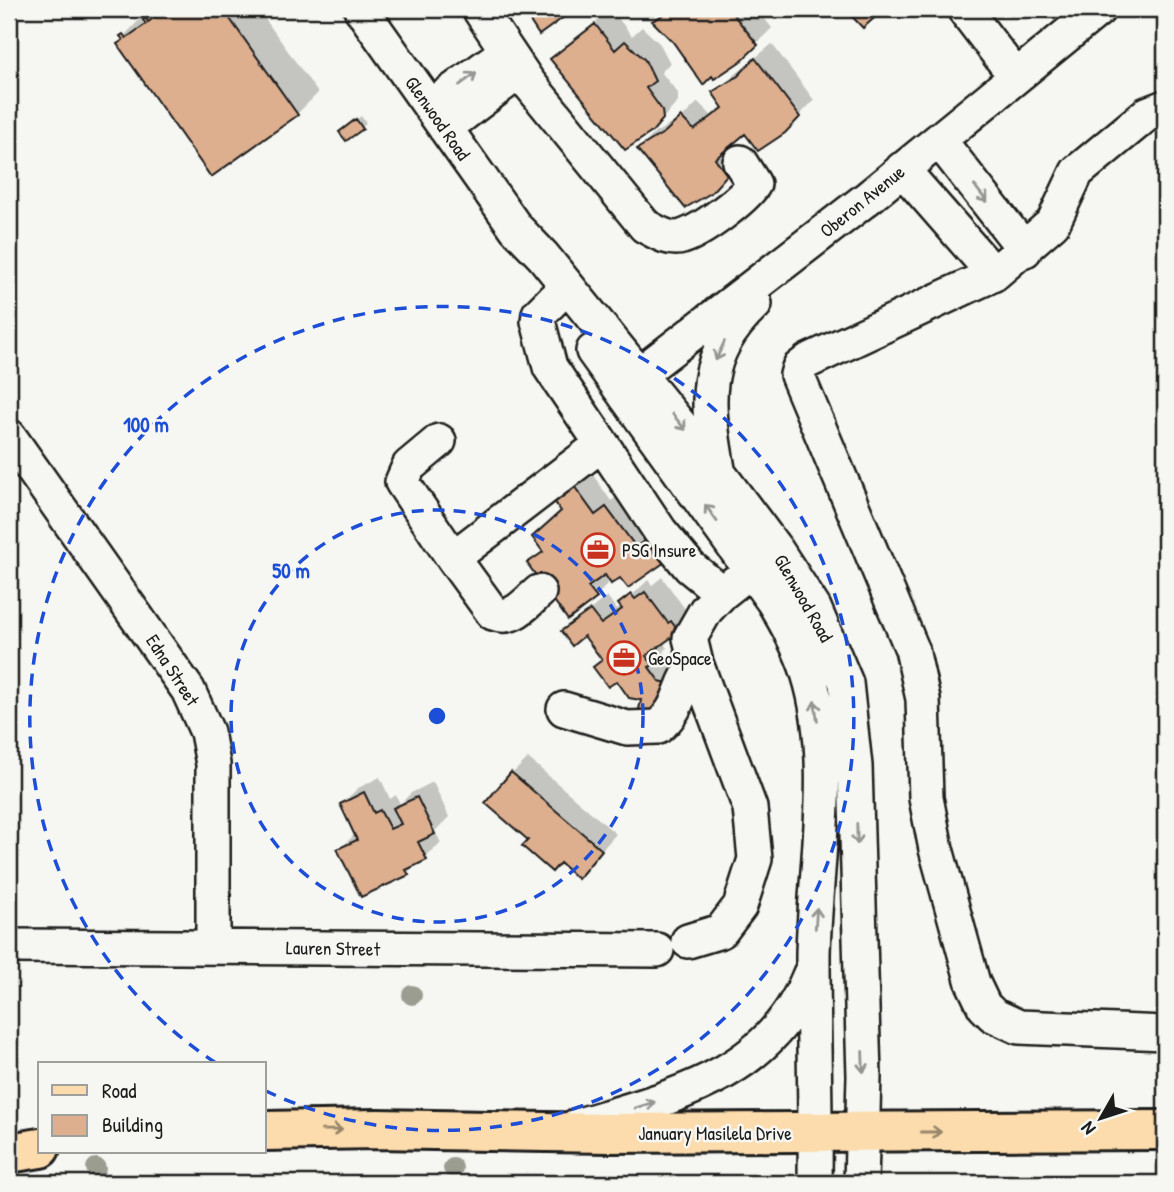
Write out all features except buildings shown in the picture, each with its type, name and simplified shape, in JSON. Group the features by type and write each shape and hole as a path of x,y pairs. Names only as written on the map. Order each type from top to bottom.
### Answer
{"main road":[{"name":"January Masilela Drive","path":"266,1131 377,1129 816,1133 1165,1130"},
{"path":"9,1153 38,1148"}],"street":[{"name":"Glenwood Road","path":"361,9 516,228 543,256 624,373 763,560 827,632 846,683 855,766 863,1132 861,1183"},
{"path":"478,9 514,61 645,226 665,236 681,238 706,224 749,192 754,184 740,162"},
{"path":"964,9 1016,77"},
{"name":"Oberon Avenue","path":"571,398 624,373 869,197 1099,9"},
{"path":"438,117 514,61"},
{"path":"1165,107 1147,114 1077,172 1056,218 1025,250 994,274 808,361 797,370 797,381 912,649 923,699 926,798 936,849 967,963 984,1006 998,1020 1019,1027 1165,1033"},
{"path":"939,140 1025,250"},
{"path":"902,169 994,274"},
{"path":"718,472 708,405 709,377 719,349 748,311 869,197"},
{"name":"Glenwood Road","path":"516,228 526,253 555,298 718,472 763,560 808,673 814,695 821,779 813,966 815,1183"},
{"path":"555,298 539,314 541,342 550,367 660,531 690,567 722,593"},
{"name":"Edna Street","path":"9,436 188,690 201,715 213,764 212,947"},
{"path":"439,440 409,466 402,482 493,613 503,617 510,616 539,592"},
{"path":"453,558 602,444"},
{"path":"564,709 627,728 658,727 675,711 684,677 696,663 690,638 706,610 722,593 763,560"},
{"name":"Lauren Street","path":"9,946 673,945 721,931 740,906 755,859 754,832 750,808 696,663"},
{"path":"557,1132 684,1093 731,1070 785,1022 801,997 813,966"}],"place":[{"name":"PSG Insure","path":"598,550"},
{"name":"GeoSpace","path":"624,658"}]}
